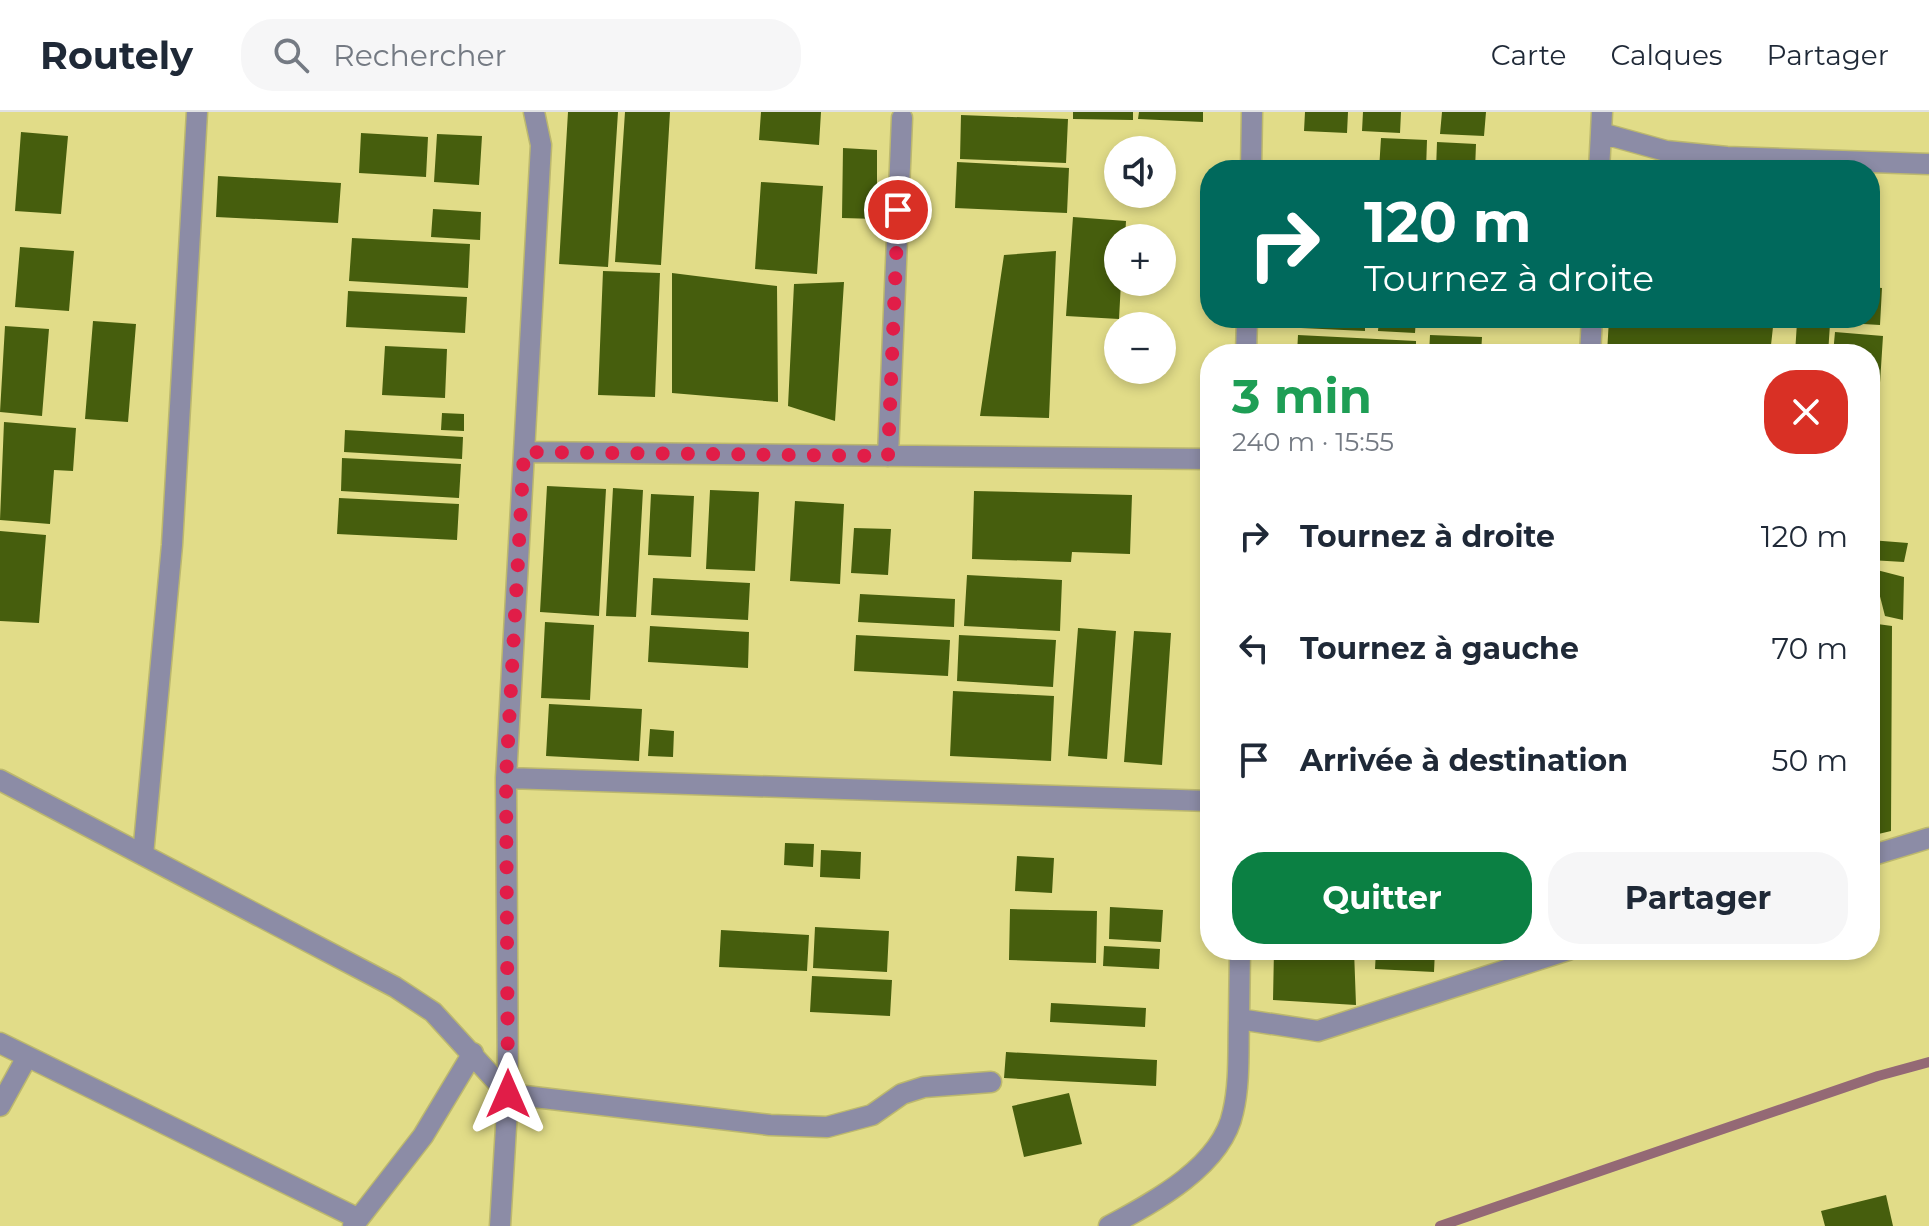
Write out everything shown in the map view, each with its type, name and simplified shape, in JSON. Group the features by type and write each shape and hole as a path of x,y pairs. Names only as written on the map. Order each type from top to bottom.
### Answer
{"street":[{"path":"143,855 172,545 197,112"},
{"path":"500,1226 508,1094 506,778 541,145 534,112"},
{"path":"1251,160 1252,112"},
{"path":"1600,160 1602,112"},
{"path":"888,456 902,118"},
{"path":"1601,133 1666,151 1814,160"},
{"path":"1880,162 1929,164"},
{"path":"524,452 1200,459"},
{"path":"506,778 1200,801"},
{"path":"0,780 395,987 433,1012 508,1094 770,1125 827,1127 872,1115 902,1094 924,1087 991,1082"},
{"path":"1880,853 1929,838"},
{"path":"1109,1226 1155,1202 1214,1155 1233,1114 1240,960"},
{"path":"1239,1019 1318,1031 1537,960"},
{"path":"0,1043 355,1222 423,1136 473,1053"},
{"path":"0,1106 27,1057"}],"building":[{"path":"568,112 618,112 608,267 559,264"},
{"path":"625,112 670,112 661,265 615,262"},
{"path":"761,112 821,112 819,145 759,140"},
{"path":"1073,112 1133,112 1133,120 1073,119"},
{"path":"1139,112 1203,112 1203,122 1138,119"},
{"path":"1305,112 1348,112 1347,133 1304,131"},
{"path":"1363,112 1401,112 1400,133 1362,131"},
{"path":"1442,112 1486,112 1484,136 1440,134"},
{"path":"961,115 1068,119 1066,163 960,159"},
{"path":"21,132 68,136 61,214 15,211"},
{"path":"361,133 428,137 426,177 359,173"},
{"path":"437,134 482,136 479,185 434,182"},
{"path":"1381,138 1427,140 1426,160 1380,160"},
{"path":"1437,142 1476,144 1475,160 1436,160"},
{"path":"843,148 877,150 877,219 842,218"},
{"path":"957,162 1069,168 1067,213 955,208"},
{"path":"218,176 341,183 338,223 216,217"},
{"path":"761,182 823,186 817,274 755,269"},
{"path":"433,209 481,212 480,240 431,237"},
{"path":"1073,217 1126,221 1126,224 1104,224 1104,296 1120,296 1119,312 1104,312 1104,318 1066,316"},
{"path":"352,238 470,244 468,288 349,281"},
{"path":"20,247 74,251 69,311 15,307"},
{"path":"1056,251 1049,418 980,416 1004,255"},
{"path":"603,271 660,273 655,397 598,395"},
{"path":"672,273 777,286 778,402 672,393"},
{"path":"844,282 835,421 788,406 794,284"},
{"path":"348,291 467,297 465,333 346,327"},
{"path":"93,321 136,324 128,422 85,419"},
{"path":"5,326 49,329 42,416 0,412"},
{"path":"1301,328 1365,328 1365,331"},
{"path":"1378,328 1415,328 1415,333 1378,331"},
{"path":"1608,328 1773,328 1771,344 1608,344"},
{"path":"1797,328 1830,328 1829,344 1796,344"},
{"path":"1835,332 1883,336 1880,383 1880,344 1834,344"},
{"path":"1298,335 1416,341 1416,344 1298,344"},
{"path":"1430,335 1482,337 1482,344 1430,344"},
{"path":"385,346 447,349 445,398 382,395"},
{"path":"442,413 464,414 464,431 441,430"},
{"path":"4,422 76,428 73,471 54,470 50,524 0,520"},
{"path":"345,430 463,437 462,459 344,452"},
{"path":"342,458 461,464 459,498 341,491"},
{"path":"547,486 606,489 599,616 540,612"},
{"path":"613,488 643,490 636,617 606,616"},
{"path":"710,490 759,492 755,571 706,569"},
{"path":"974,491 1132,495 1130,554 1072,552 1071,562 972,559"},
{"path":"651,494 694,496 691,557 648,555"},
{"path":"339,498 459,504 457,540 337,534"},
{"path":"795,501 844,504 840,584 790,581"},
{"path":"854,528 891,529 888,575 851,573"},
{"path":"0,531 46,535 39,623 0,621"},
{"path":"1880,541 1908,543 1904,562 1880,561"},
{"path":"1880,571 1904,577 1903,620 1885,616 1880,596"},
{"path":"967,575 1062,580 1060,631 964,626"},
{"path":"653,578 750,583 748,620 651,615"},
{"path":"860,594 955,599 954,627 858,622"},
{"path":"545,622 594,625 590,700 541,698"},
{"path":"1880,624 1892,626 1891,831 1880,834"},
{"path":"650,626 749,632 748,668 648,662"},
{"path":"1078,628 1116,631 1107,759 1068,756"},
{"path":"1134,631 1171,633 1162,765 1124,762"},
{"path":"856,635 950,640 948,676 854,671"},
{"path":"959,635 1056,640 1053,687 957,681"},
{"path":"953,691 1054,696 1051,761 950,756"},
{"path":"549,704 642,709 639,761 546,756"},
{"path":"650,729 674,731 673,757 648,756"},
{"path":"785,843 814,844 813,867 784,865"},
{"path":"821,850 861,852 860,879 820,877"},
{"path":"1017,856 1054,858 1052,893 1015,891"},
{"path":"1110,907 1163,910 1161,942 1109,939"},
{"path":"1010,909 1097,911 1096,963 1009,960"},
{"path":"815,927 889,931 887,972 813,968"},
{"path":"721,930 809,935 807,971 719,967"},
{"path":"1104,946 1160,949 1159,969 1103,966"},
{"path":"1274,960 1354,960 1356,1005 1273,1000"},
{"path":"1375,960 1435,960 1434,972 1375,969"},
{"path":"812,976 892,980 890,1016 810,1012"},
{"path":"1051,1003 1146,1008 1145,1027 1050,1022"},
{"path":"1006,1052 1157,1060 1156,1086 1004,1078"},
{"path":"1069,1093 1082,1144 1024,1157 1012,1106"},
{"path":"1886,1195 1893,1226 1825,1226 1821,1211"}],"waterway":[{"path":"1440,1226 1878,1076 1929,1062"}],"route":[{"path":"508,1094 506,778 524,452 888,456 898,210"}]}
